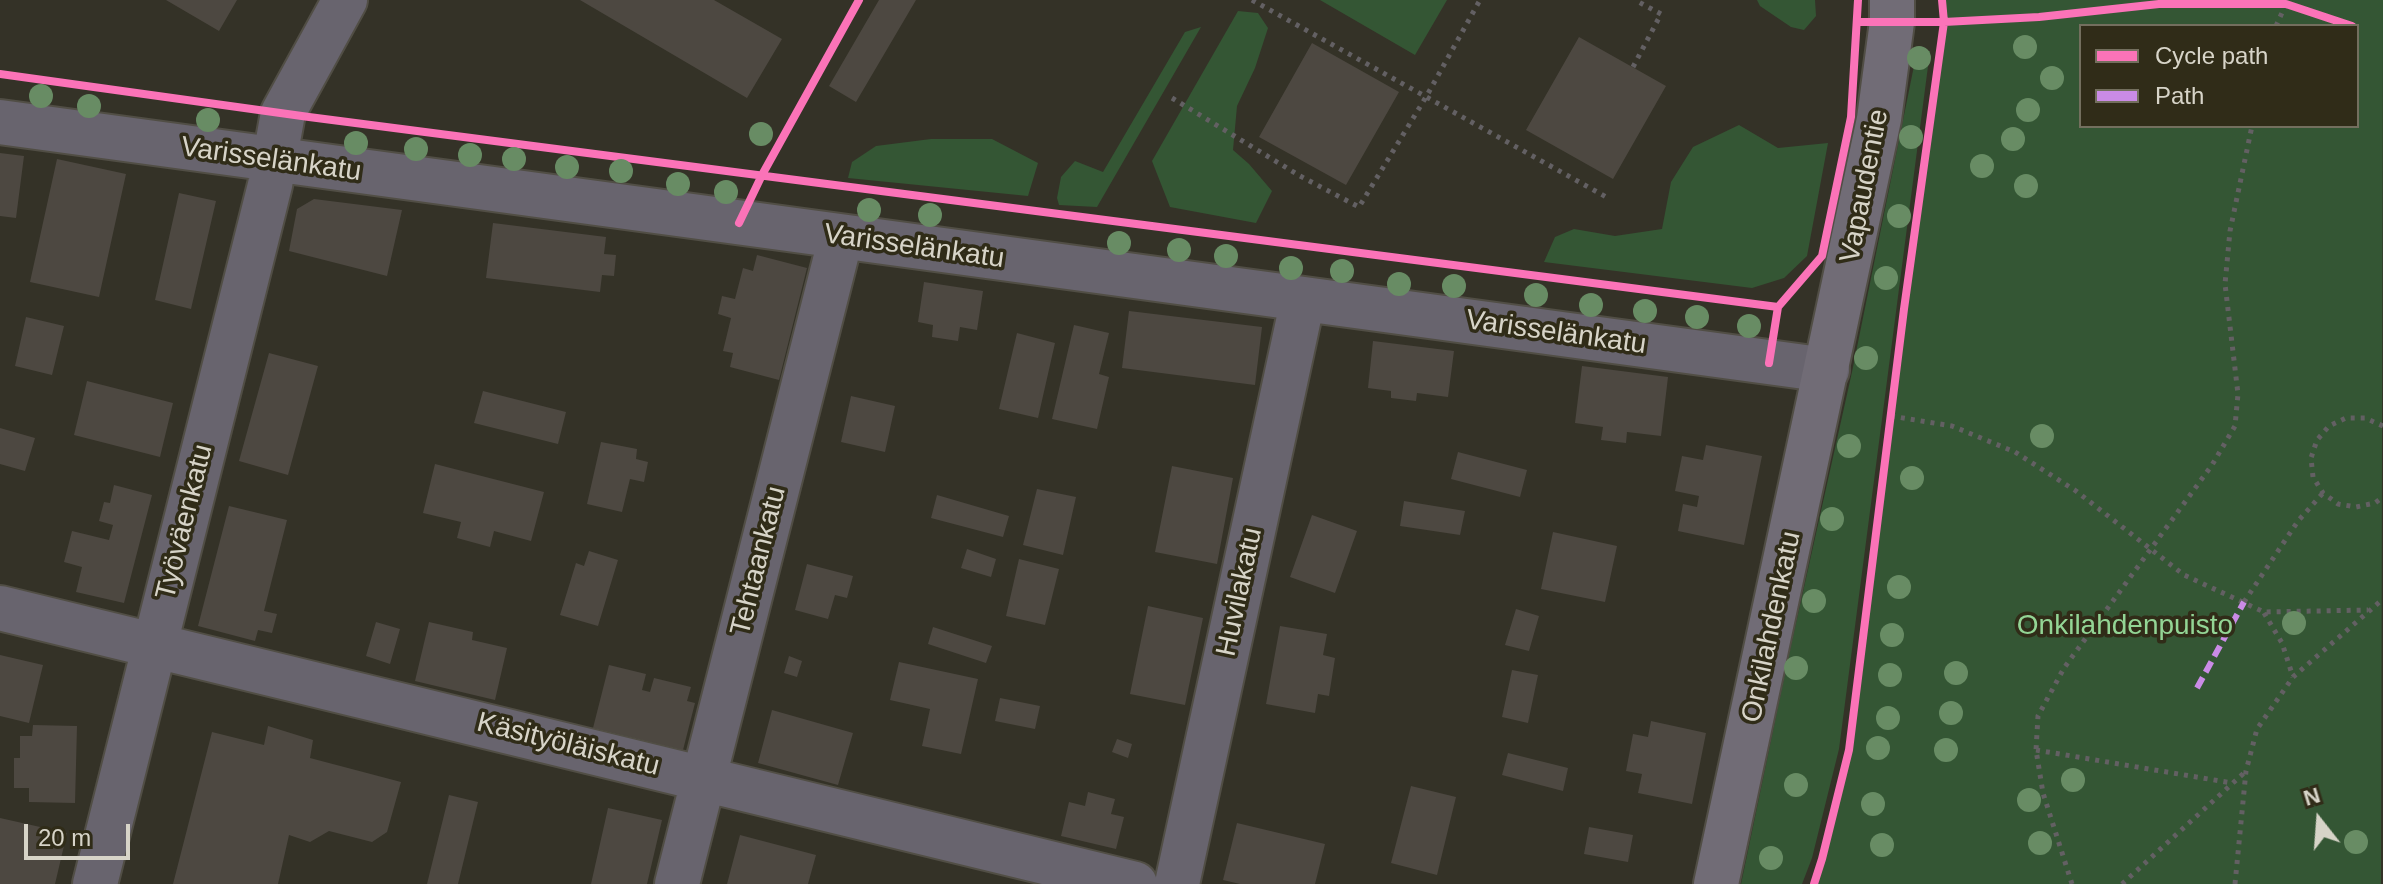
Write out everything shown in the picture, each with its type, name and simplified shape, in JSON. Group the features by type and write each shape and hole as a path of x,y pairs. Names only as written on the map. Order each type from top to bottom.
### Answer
{"main road":[{"name":"Vapaudentie","path":"1827,370 1879,119 1892,0"},
{"name":"Onkilahdenkatu","path":"1716,884 1827,370"}],"street":[{"name":"Työväenkatu","path":"95,884 274,161 283,113 345,0"},
{"name":"Varisselänkatu","path":"0,122 1827,370"},
{"name":"Tehtaankatu","path":"677,884 841,237"},
{"name":"Huvilakatu","path":"1177,884 1303,299"},
{"name":"Käsityöläiskatu","path":"0,608 1135,884"}],"path":[{"path":"1252,0 1608,198"},
{"path":"1172,98 1300,176 1359,207 1480,0"},
{"path":"1633,67 1661,14 1635,0"},
{"path":"2277,24 2286,2"},
{"path":"2270,4 2286,2 2299,8"},
{"path":"2072,884 2043,793 2036,750 2038,716 2064,668 2212,465 2235,426 2238,394 2225,284 2230,231 2252,128"},
{"path":"1893,401 1891,420 1952,426 2015,452 2076,491 2184,575 2264,612 2368,610"},
{"path":"2383,426 2365,418 2346,418 2329,426 2317,440 2311,458 2313,477 2323,493 2338,504 2356,507 2375,503 2383,497"},
{"path":"2244,602 2282,543 2323,493"},
{"path":"2235,884 2246,771 2257,729 2293,677 2383,599"},
{"path":"2264,612 2282,643 2293,677"},
{"path":"2036,750 2232,783"},
{"path":"2122,884 2246,771"}],"green space":[{"path":"1320,0 1447,0 1415,55"},
{"path":"1757,0 1815,0 1816,16 1804,30 1791,27 1760,6"},
{"name":"Onkilahdenpuisto","path":"1946,0 2383,0 2381,884 1814,884 1849,750"},
{"path":"1238,11 1258,13 1268,28 1255,68 1237,106 1233,150 1272,191 1256,223 1170,207 1152,161"},
{"path":"1201,27 1097,207 1059,205 1057,198 1061,177 1075,161 1103,172 1185,32"},
{"path":"1917,51 1930,51 1839,749 1812,858 1802,884 1741,884 1852,372"},
{"path":"1739,125 1778,148 1828,143 1807,256 1784,278 1752,288 1544,262 1555,237 1574,229 1615,236 1662,229 1671,182 1693,147"},
{"path":"931,139 992,139 1038,163 1028,196 848,178 852,162 876,146"}],"building":[{"path":"166,0 237,0 219,31"},
{"path":"580,0 714,0 782,39 747,98"},
{"path":"879,0 916,0 856,102 829,86"},
{"path":"1579,37 1666,86 1613,179 1526,130"},
{"path":"1312,43 1399,92 1346,185 1259,137"},
{"path":"0,153 24,156 16,218 0,216"},
{"path":"57,159 126,174 99,297 30,282"},
{"path":"179,193 216,201 191,309 155,300"},
{"path":"314,199 402,210 387,276 289,251 297,209"},
{"path":"493,223 606,237 604,254 616,255 614,276 602,275 600,292 486,278"},
{"path":"757,255 807,268 779,380 730,367 733,353 723,351 731,318 718,314 722,296 735,299 743,268 753,271"},
{"path":"924,282 983,291 977,330 960,327 958,341 932,337 933,325 918,322"},
{"path":"1129,311 1262,327 1255,385 1122,368"},
{"path":"26,317 64,326 52,375 15,366"},
{"path":"1074,325 1109,333 1099,374 1109,377 1097,429 1052,419"},
{"path":"1017,333 1055,343 1038,418 999,409"},
{"path":"1373,341 1454,351 1448,397 1417,393 1416,401 1391,398 1391,391 1368,388"},
{"path":"269,353 318,366 288,475 239,461"},
{"path":"1582,366 1668,377 1661,436 1627,432 1626,443 1601,440 1603,427 1575,423"},
{"path":"87,381 173,403 160,457 74,435"},
{"path":"483,391 566,412 558,444 474,423"},
{"path":"851,396 895,406 885,452 841,442"},
{"path":"0,428 35,438 25,471 0,464"},
{"path":"601,442 637,449 636,459 648,462 644,482 630,479 622,512 587,504"},
{"path":"1706,445 1762,456 1744,545 1678,531 1683,504 1697,507 1699,496 1675,491 1682,456 1703,460"},
{"path":"1458,452 1527,470 1520,497 1451,479"},
{"path":"435,464 544,492 531,541 494,531 490,547 457,538 461,522 423,513"},
{"path":"1172,466 1233,478 1217,564 1155,552"},
{"path":"114,485 152,495 124,603 76,592 82,567 64,562 72,531 109,540 113,525 99,521 104,502 110,503"},
{"path":"1037,489 1076,497 1063,555 1023,545"},
{"path":"937,495 1009,516 1003,537 931,518"},
{"path":"1404,501 1465,511 1460,535 1400,526"},
{"path":"229,506 287,520 264,611 277,614 272,633 258,630 255,641 198,626"},
{"path":"1312,515 1357,531 1335,593 1290,577"},
{"path":"1553,532 1617,546 1605,602 1541,589"},
{"path":"967,549 996,559 991,577 961,568"},
{"path":"589,551 618,560 598,626 560,615 576,563 584,566"},
{"path":"1019,559 1059,569 1045,625 1006,616"},
{"path":"807,564 853,576 847,598 835,595 828,619 795,610"},
{"path":"1148,606 1203,618 1185,705 1130,694"},
{"path":"1516,609 1539,616 1529,651 1505,645"},
{"path":"376,622 400,629 390,664 366,656"},
{"path":"429,622 473,632 472,640 507,648 495,700 415,681"},
{"path":"1280,626 1327,634 1323,655 1335,658 1329,696 1318,694 1315,713 1266,704"},
{"path":"933,627 992,646 986,663 928,644"},
{"path":"0,655 43,665 29,723 0,716"},
{"path":"789,656 802,661 797,677 784,673"},
{"path":"899,662 978,679 961,754 922,746 930,709 890,700"},
{"path":"609,665 646,674 642,690 650,692 654,678 691,687 687,701 695,703 683,750 593,728"},
{"path":"1512,670 1538,675 1528,723 1502,717"},
{"path":"1000,698 1040,706 1035,729 995,721"},
{"path":"772,710 853,733 838,785 758,763"},
{"path":"1651,721 1706,733 1692,804 1638,793 1642,774 1626,771 1633,734 1648,737"},
{"path":"33,725 77,726 75,803 29,802 29,788 14,788 14,758 20,758 20,736 32,736"},
{"path":"268,726 313,740 310,758 401,782 387,832 372,842 329,831 310,842 289,835 278,884 173,884 212,732 264,745"},
{"path":"1117,739 1132,744 1128,758 1112,752"},
{"path":"1508,753 1568,768 1563,791 1502,775"},
{"path":"1411,786 1456,797 1437,875 1391,863"},
{"path":"1088,792 1115,799 1111,814 1124,817 1116,849 1061,836 1069,802 1085,806"},
{"path":"449,795 478,802 458,884 427,884"},
{"path":"608,808 662,820 647,884 591,884"},
{"path":"0,818 67,833 55,884 0,884"},
{"path":"1237,823 1325,844 1315,884 1240,884 1223,880"},
{"path":"1589,827 1633,835 1628,862 1584,854"},
{"path":"740,835 816,855 808,884 727,884"}],"marked path":[{"path":"2197,688 2244,602"}],"cycle path":[{"path":"739,223 762,175 859,0"},
{"path":"1769,363 1778,307 1822,256 1851,117 1858,0"},
{"path":"1814,884 1849,750 1904,309 1944,22 1942,0"},
{"path":"1857,22 2039,17 2159,4 2286,4 2346,24"},
{"path":"0,74 309,117 1778,307"}]}
